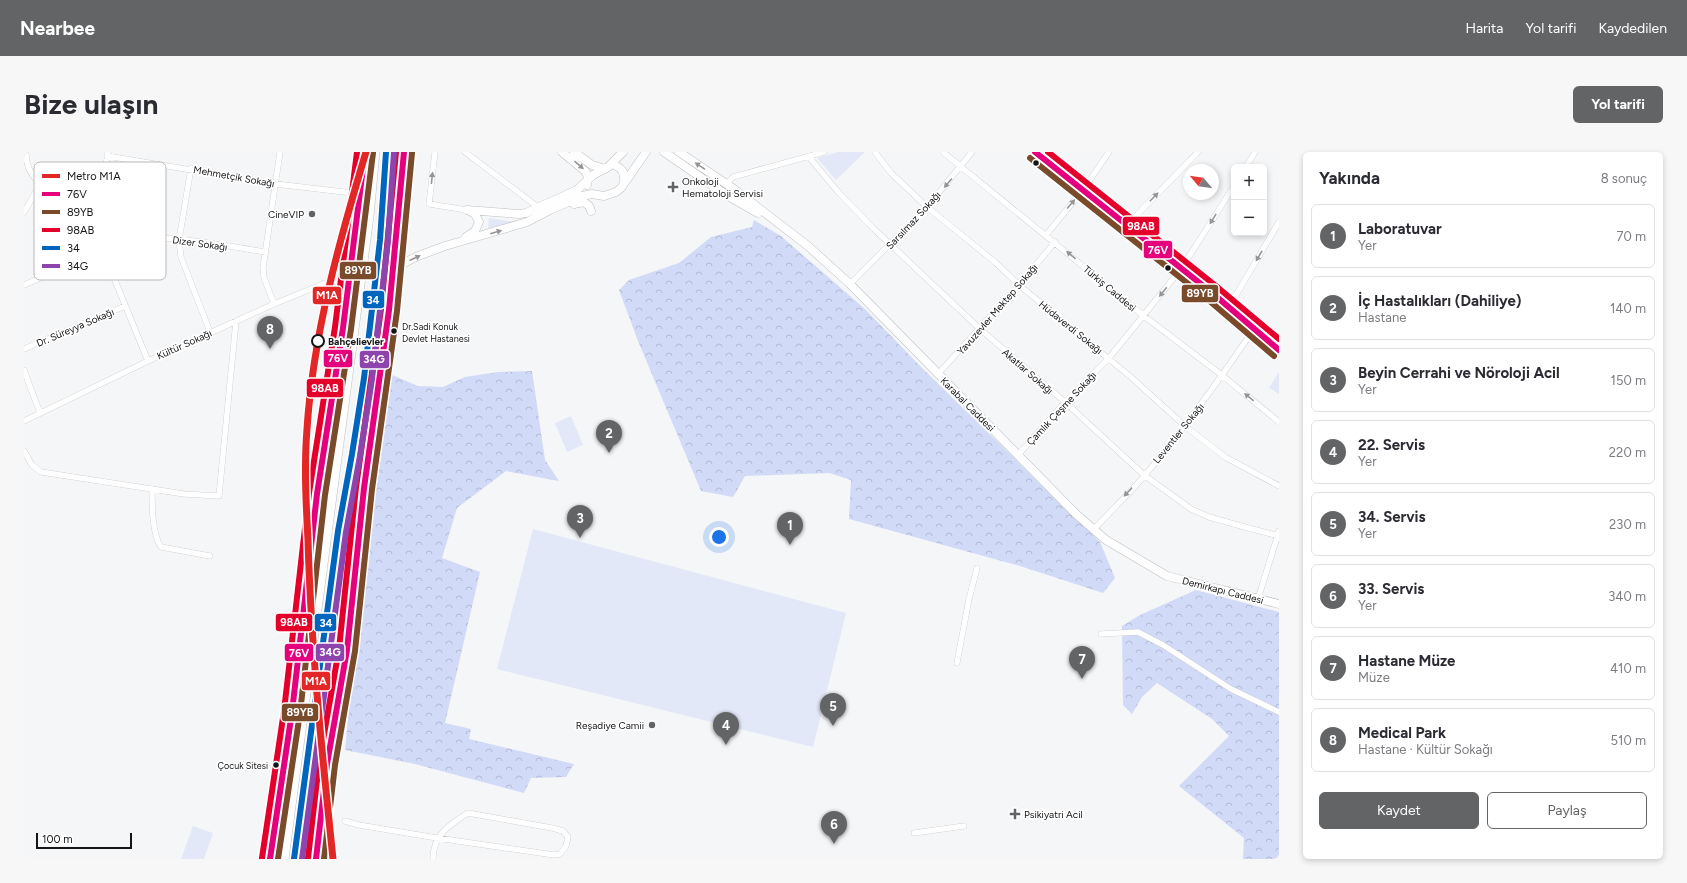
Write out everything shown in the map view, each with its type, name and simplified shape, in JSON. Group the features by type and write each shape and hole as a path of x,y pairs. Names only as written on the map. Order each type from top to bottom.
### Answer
{"highway":[{"path":"283,859 368,216 374,152"},
{"path":"304,859 344,543 373,354 384,261 394,152"},
{"path":"302,634 327,478 332,457 337,448"},
{"path":"327,764 348,580 347,557 344,543"},
{"path":"275,859 283,800 282,781"}],"main road":[{"path":"270,859 302,634 317,494 349,281 361,194 365,152"},
{"path":"316,859 327,764 347,650 364,488 389,310 404,152"},
{"path":"562,152 585,171 588,177 588,188 592,194"},
{"path":"574,152 592,165 622,169 625,175 624,182"},
{"path":"467,210 519,214 539,208 577,190 593,175 608,167 624,152"},
{"path":"392,278 404,263 418,256 445,246 528,222 550,210 582,196 592,194 604,196 616,192 646,152"},
{"name":"Karabal Caddesi","path":"664,152 728,196 776,223"},
{"name":"Karabal Caddesi","path":"679,152 727,184 808,246 850,284 1093,530 1130,555 1167,576"},
{"path":"1035,152 1229,307 1279,350"},
{"path":"550,210 559,210 576,203 584,202 589,206 591,211"},
{"path":"445,246 471,234 477,229 478,219 475,214 467,210"},
{"name":"Demirkapı Caddesi","path":"1167,576 1279,604"}],"street":[{"path":"274,304 264,278 263,268 280,152"},
{"path":"435,152 429,204 467,210"},
{"path":"465,152 539,208"},
{"path":"727,184 733,178 824,152"},
{"name":"Hüdaverdi Sokağı","path":"875,152 891,173 927,207 995,262 1019,285 1109,358 1185,426 1225,457 1279,486"},
{"name":"Türkiş Caddesi","path":"943,152 1046,234 1144,316 1223,376 1279,422"},
{"name":"Sarsılmaz Sokağı","path":"850,284 891,245 927,207 972,152"},
{"path":"1046,234 1083,190 1109,152"},
{"path":"1127,225 1198,152"},
{"path":"1248,164 1255,152"},
{"name":"Mehmetçik Sokağı","path":"108,154 155,162"},
{"path":"25,155 28,166 34,176"},
{"name":"Akatlar Sokağı","path":"809,157 839,193 891,245 980,329 1065,402 1144,475 1191,509 1228,523 1278,534"},
{"name":"Mehmetçik Sokağı","path":"166,164 276,184 361,194"},
{"path":"190,168 179,240 181,257 210,332"},
{"name":"Çamlık Çeşme Sokağı","path":"1018,455 1065,402 1109,358 1144,316 1181,269 1231,191"},
{"path":"24,212 34,196"},
{"path":"1229,307 1279,222"},
{"name":"Dizer Sokağı","path":"166,239 266,252"},
{"name":"Yavuzevler Mektep Sokağı","path":"938,374 1019,285 1055,242"},
{"name":"Dizer Sokağı","path":"24,285 35,280"},
{"path":"114,280 148,361"},
{"name":"Kültür Sokağı","path":"24,421 148,361 274,304 328,282 349,281"},
{"name":"Dr. Süreyya Sokağı","path":"24,349 125,306"},
{"path":"24,451 32,465 41,472 184,494 219,496 236,321"},
{"name":"Leventler Sokağı","path":"1093,530 1144,475 1185,426 1223,376 1254,328"},
{"path":"24,370 40,413"},
{"path":"152,489 152,506 157,541 161,547 210,556"},
{"path":"1258,599 1278,534"},
{"path":"957,664 969,599 977,568"},
{"path":"1101,634 1138,632 1163,645 1231,689 1279,712"},
{"path":"345,821 359,825 437,838 554,855 560,854 566,846 568,837 563,831 552,828 468,813 448,826 437,838 433,859"},
{"path":"914,832 964,826"}],"shaded area":[{"path":"838,152 865,152 836,180 817,158"},
{"path":"489,218 515,222 488,229"},
{"path":"1279,372 1279,394 1269,388"},
{"path":"571,416 583,445 567,452 555,423"},
{"path":"533,529 846,613 813,747 497,669"},
{"path":"193,826 213,833 204,859 181,859"}],"green space":[{"path":"754,220 781,236 865,309 922,368 1100,542 1115,578 1103,593 1020,566 849,519 851,480 829,473 745,476 733,497 701,491 638,341 619,290 629,280 679,263 711,237 752,227"},
{"path":"532,371 545,460 559,481 506,471 457,508 442,558 480,572 445,723 471,729 469,739 574,764 566,777 531,778 524,793 415,764 345,750 357,626 392,375 418,386 443,387 465,377 498,372"},
{"path":"1196,590 1279,612 1279,859 1243,859 1244,838 1179,786 1229,736 1212,719 1157,683 1142,697 1132,714 1123,705 1122,626 1140,615"}],"metro line":[{"name":"M1A","path":"333,859 314,660 305,471 306,443 310,394 321,324 337,254 366,152"}],"transit line":[{"name":"98AB","path":"262,858 284,711 309,493 335,327 357,152"},
{"name":"76V","path":"270,859 292,712 317,494 343,328 365,152"},
{"name":"34","path":"294,859 338,531 364,378 380,240 386,152"},
{"name":"34G","path":"302,859 346,532 372,379 388,241 394,152"},
{"name":"98AB","path":"308,858 319,763 339,649 356,487 381,309 396,152"},
{"name":"76V","path":"316,859 327,764 347,650 364,488 389,310 404,152"},
{"name":"76V","path":"1035,152 1211,292 1279,350"},
{"name":"98AB","path":"1048,152 1216,286 1279,339"},
{"name":"89YB","path":"278,859 300,713 325,495 351,329 373,153"},
{"name":"89YB","path":"324,859 335,765 355,651 372,489 397,311 412,153"},
{"name":"89YB","path":"1030,158 1206,298 1274,356"}],"place":[{"name":"Onkoloji Hematoloji Servisi","path":"673,187"},
{"name":"CineVIP","path":"312,214"},
{"name":"Dr.Sadi Konuk Devlet Hastanesi","path":"394,331"},
{"name":"Bahçelievler","path":"318,341"},
{"name":"Medical Park","path":"270,349"},
{"name":"İç Hastalıkları (Dahiliye)","path":"609,453"},
{"name":"Beyin Cerrahi ve Nöroloji Acil","path":"580,538"},
{"name":"Laboratuvar","path":"790,545"},
{"name":"Hastane Müze","path":"1082,679"},
{"name":"Reşadiye Camii","path":"652,725"},
{"name":"34. Servis","path":"833,726"},
{"name":"22. Servis","path":"726,745"},
{"name":"Çocuk Sitesi","path":"276,765"},
{"name":"Psikiyatri Acil","path":"1015,814"},
{"name":"33. Servis","path":"834,844"}]}
